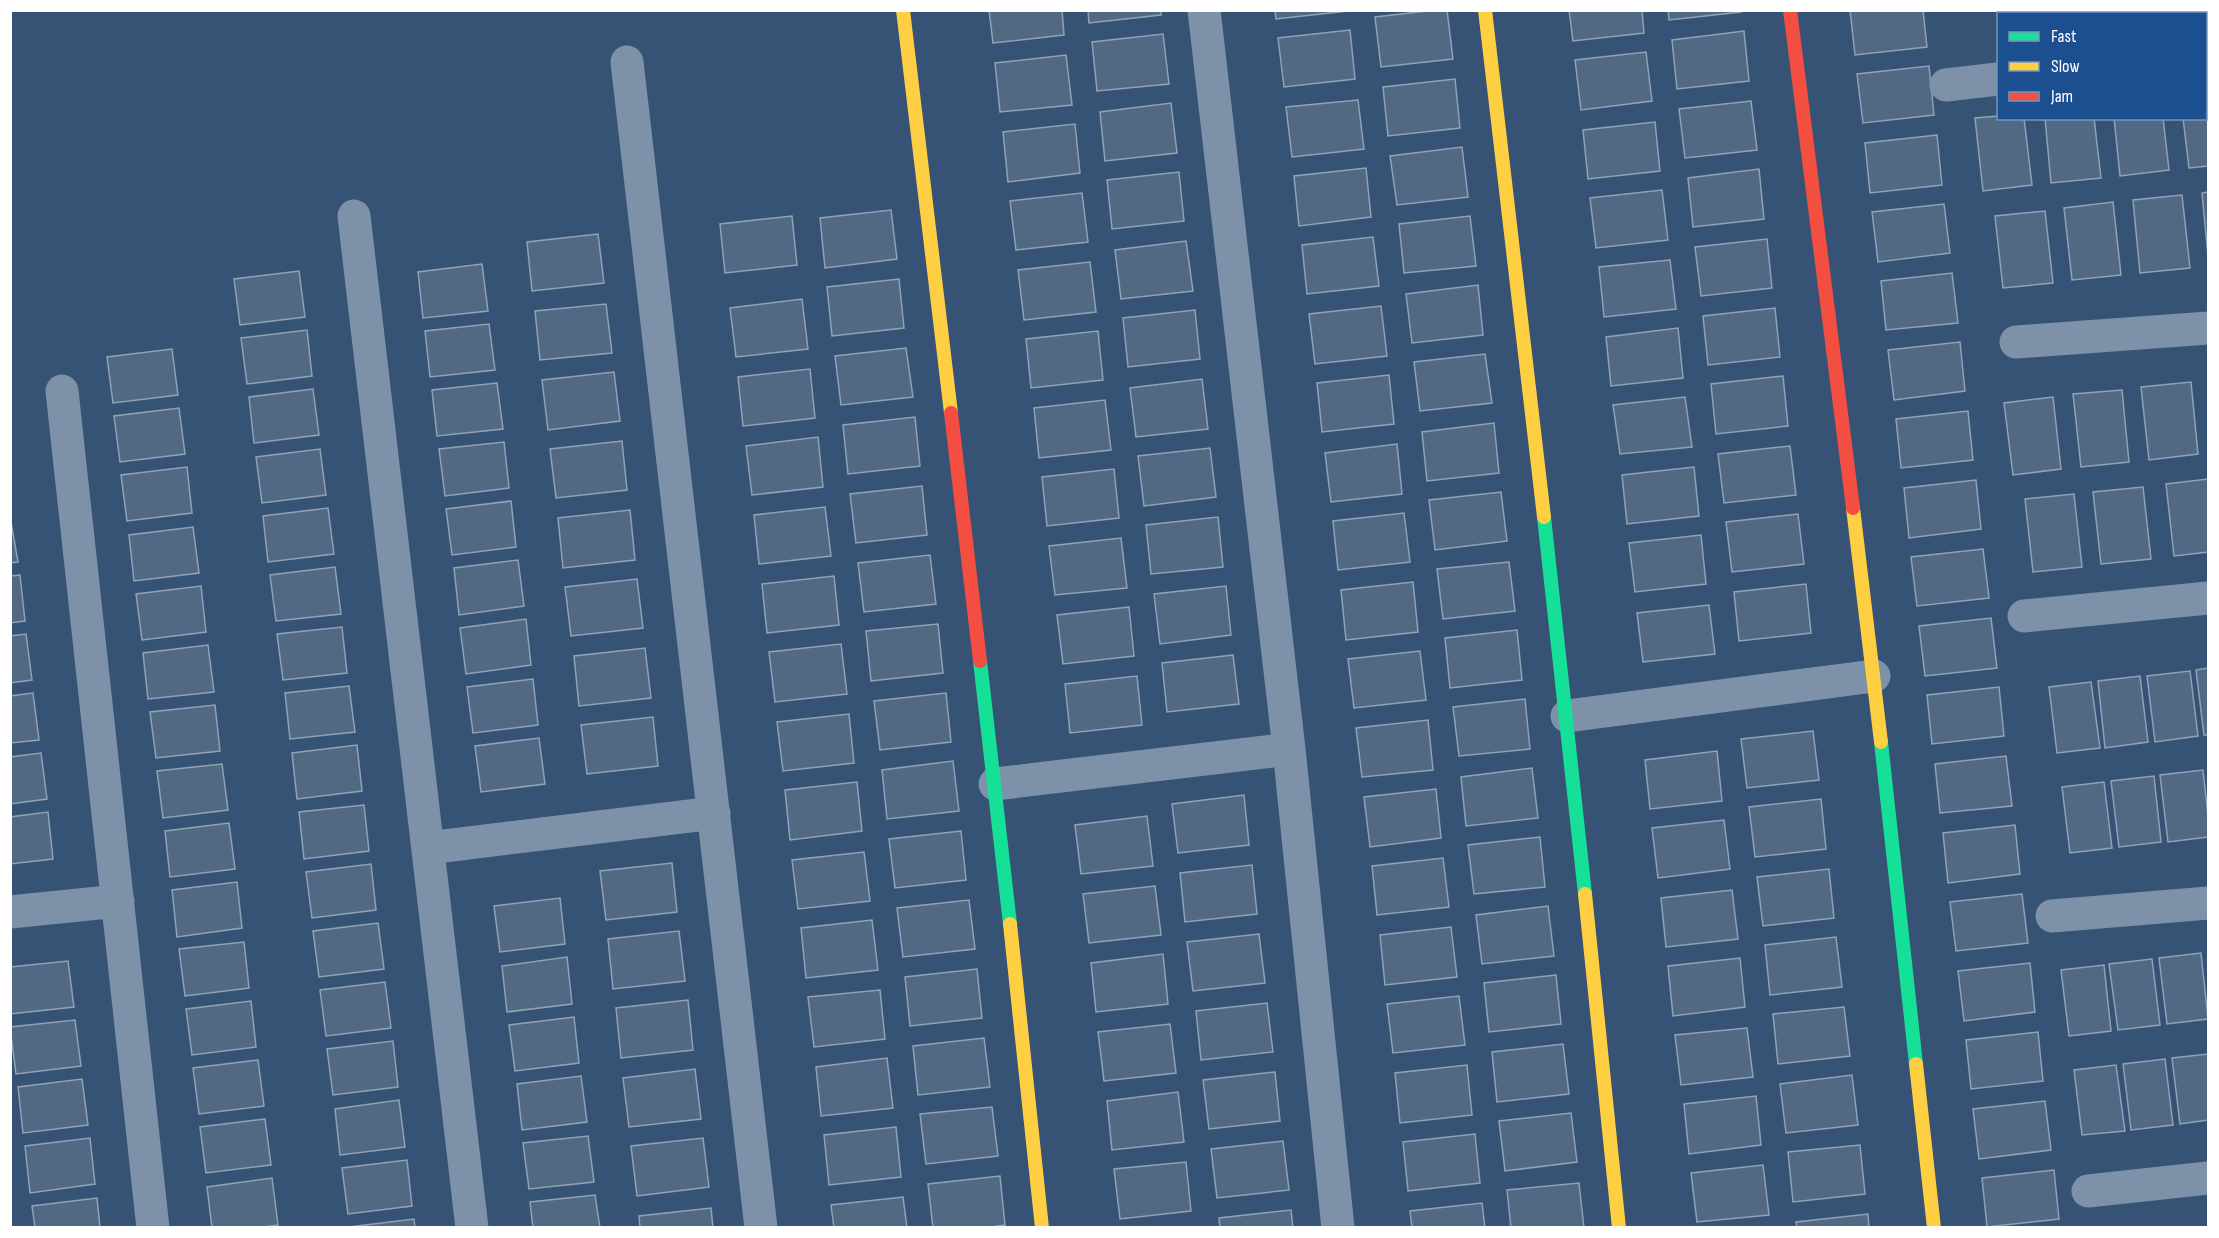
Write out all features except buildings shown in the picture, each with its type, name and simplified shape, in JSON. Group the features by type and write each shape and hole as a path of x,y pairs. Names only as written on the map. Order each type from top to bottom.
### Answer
{"street":[{"path":"903,10 995,783 1042,1227"},
{"path":"1204,10 1289,749 1338,1227"},
{"path":"1485,10 1567,716 1619,1227"},
{"path":"1790,10 1874,676 1934,1227"},
{"path":"627,62 761,1227"},
{"path":"1946,85 1997,79"},
{"path":"354,216 472,1227"},
{"path":"2016,342 2208,328"},
{"path":"62,391 153,1227"},
{"path":"2024,616 2208,598"},
{"path":"1567,716 1874,676"},
{"path":"995,783 1289,749"},
{"path":"428,848 714,813"},
{"path":"10,912 118,901"},
{"path":"2052,916 2208,903"},
{"path":"2088,1191 2208,1178"}],"traffic: fast":[{"path":"1544,517 1585,894"},
{"path":"980,661 1010,924"},
{"path":"1881,742 1916,1064"}],"traffic: slow":[{"path":"903,10 951,413"},
{"path":"1485,10 1544,517"},
{"path":"1853,508 1881,742"},
{"path":"1585,894 1619,1228"},
{"path":"1010,924 1042,1228"},
{"path":"1916,1064 1934,1228"}],"traffic: jam":[{"path":"1790,10 1853,508"},
{"path":"951,413 980,661"}]}
